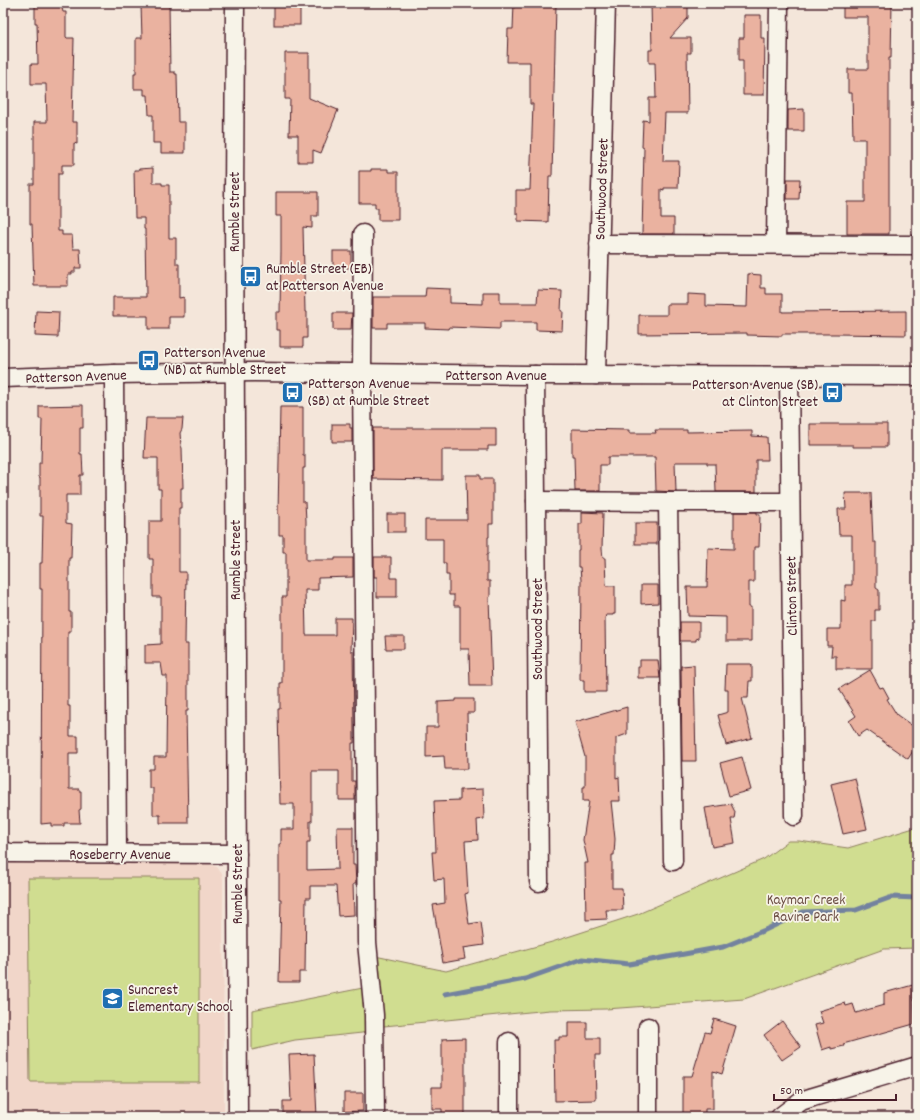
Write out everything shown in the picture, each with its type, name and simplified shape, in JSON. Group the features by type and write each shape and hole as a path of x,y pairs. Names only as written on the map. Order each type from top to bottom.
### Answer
{"street":[{"name":"Rumble Street","path":"235,3 234,202 238,1117"},
{"name":"Southwood Street","path":"596,375 606,3"},
{"path":"776,244 779,3"},
{"path":"363,234 362,373 367,942 374,1015 375,1117"},
{"path":"599,244 917,245"},
{"name":"Patterson Avenue","path":"3,378 235,372 535,375 917,376"},
{"path":"114,374 117,854"},
{"name":"Southwood Street","path":"535,375 539,882"},
{"name":"Clinton Street","path":"789,376 794,816"},
{"path":"536,500 790,502"},
{"path":"668,502 673,861"},
{"name":"Roseberry Avenue","path":"3,851 10,853 237,854"},
{"path":"648,1027 648,1117"},
{"path":"509,1117 510,1042"},
{"path":"780,1117 801,1101 813,1096 917,1066"}],"shaded area":[{"name":"Suncrest Elementary School","path":"3,861 209,864 217,867 222,874 223,880 224,1117 3,1117"}],"green space":[{"name":"Kaymar Creek Ravine Park","path":"917,827 917,948 884,949 744,999 606,1009 550,1010 384,1026 362,1033 295,1040 252,1050 252,1010 378,985 375,956 446,971 552,942 638,914 764,859 788,841 799,841 848,848"},
{"name":"Suncrest Elementary School","path":"28,878 199,878 199,1082 30,1082"},
{"path":"186,1113 194,1117 101,1117 101,1115"}],"building":[{"path":"274,3 300,3 300,25 274,25"},
{"path":"514,3 556,4 552,176 549,176 548,222 518,221 518,214 516,214 516,190 530,190 533,104 530,104 530,62 507,62 508,29 513,29"},
{"path":"651,3 688,3 688,18 670,38 691,38 691,53 687,53 688,113 665,113 663,161 679,161 678,188 661,189 661,218 674,218 674,234 642,234 644,148 642,147 643,120 649,121 649,98 656,98 655,63 649,63 649,50 652,50"},
{"path":"843,3 892,3 891,58 889,58 889,234 847,234 847,202 865,202 865,139 853,139 852,93 848,93 848,69 868,69 868,17 843,17"},
{"path":"61,4 63,12 66,12 66,37 74,38 72,122 77,122 77,144 74,143 74,165 62,165 62,174 58,174 58,231 62,231 62,235 72,235 73,249 80,249 81,268 75,268 75,272 68,274 68,286 34,286 32,224 30,224 30,184 34,184 34,122 47,122 46,84 31,84 31,64 38,64 35,5"},
{"path":"169,4 170,72 175,72 175,74 177,74 178,122 185,122 185,153 161,153 161,143 153,143 153,115 149,115 148,95 144,95 144,89 134,89 134,73 136,73 136,38 142,38 141,5"},
{"path":"744,15 761,15 761,38 765,38 764,95 743,95 743,60 739,60 739,38 744,38"},
{"path":"285,53 309,53 309,98 338,110 321,153 313,150 313,162 298,162 298,135 289,135 290,99 285,99"},
{"path":"804,109 804,131 788,131 788,110"},
{"path":"153,168 153,183 169,185 169,238 176,238 176,264 179,264 179,298 184,297 184,317 169,317 169,329 148,329 148,316 113,316 113,297 146,297 144,218 135,218 134,170"},
{"path":"371,169 388,169 388,172 398,172 398,220 378,220 378,208 375,208 375,203 359,203 359,171 371,171"},
{"path":"787,179 800,179 799,199 787,199"},
{"path":"276,192 318,192 318,216 312,216 312,228 303,227 307,338 303,338 303,347 280,347 280,330 276,330 276,312 280,312 281,216 276,216"},
{"path":"333,251 351,251 351,268 333,268"},
{"path":"748,274 761,275 761,288 766,288 766,294 782,294 782,312 906,311 906,335 782,334 782,336 747,335 747,333 639,334 639,315 667,315 667,304 688,304 688,294 706,295 706,306 747,307"},
{"path":"426,288 450,289 450,303 483,304 483,292 500,292 500,303 537,303 538,290 562,291 562,331 536,330 536,322 500,322 500,329 449,327 449,329 425,328 425,323 387,323 387,328 373,328 373,297 425,297"},
{"path":"36,311 59,312 58,337 35,336"},
{"path":"333,313 352,313 351,330 333,330"},
{"path":"83,405 83,428 80,428 80,454 82,454 83,475 80,475 80,495 66,495 66,523 72,524 71,558 69,558 69,612 71,612 71,631 68,631 68,706 70,706 70,736 78,736 78,753 69,753 69,789 79,789 79,791 81,791 81,809 79,810 80,823 64,823 64,826 51,826 51,823 41,824 42,589 40,589 40,563 42,563 43,516 40,516 39,463 41,463 42,419 39,419 39,406"},
{"path":"280,407 303,407 303,455 305,455 305,468 303,468 303,502 305,502 306,521 306,560 335,560 335,558 353,558 353,577 318,578 318,590 305,590 306,635 335,635 335,618 352,618 351,651 353,651 354,743 352,743 352,781 355,781 355,800 339,800 339,771 312,771 312,821 310,821 310,842 307,842 307,870 338,869 337,827 353,827 353,865 355,865 356,884 353,884 354,915 338,916 336,886 310,886 310,898 306,898 305,972 299,972 299,982 279,982 281,899 279,899 279,844 281,844 281,829 294,829 294,804 280,804 278,709 280,709 280,683 282,683 282,597 286,597 286,552 283,552 283,535 279,535 278,514"},
{"path":"146,418 183,418 180,433 183,488 181,488 181,508 179,508 179,572 186,572 185,644 188,644 188,711 186,711 188,823 160,823 160,815 153,815 153,788 149,788 149,769 154,769 154,757 166,757 167,676 163,676 161,663 145,663 145,645 161,644 161,597 153,597 153,559 149,559 149,521 161,521 161,489 158,489 158,458 144,458"},
{"path":"332,424 350,424 350,428 352,428 352,442 332,442"},
{"path":"810,424 887,424 887,447 810,445"},
{"path":"373,428 496,428 496,446 488,446 488,450 442,450 442,480 373,479"},
{"path":"572,429 629,430 629,433 656,433 655,430 687,430 687,432 752,431 752,436 767,437 768,460 756,460 756,492 716,492 715,464 707,464 707,462 675,462 676,492 656,491 655,457 608,457 608,465 600,465 600,491 575,491 574,456 572,456"},
{"path":"466,475 480,475 480,479 493,479 493,524 489,524 487,554 487,581 490,581 489,597 492,686 470,686 469,649 460,649 460,606 454,606 454,595 449,595 449,575 446,575 446,563 443,563 443,539 425,539 425,520 467,520"},
{"path":"845,493 871,493 873,542 876,542 876,588 879,590 879,610 875,610 875,621 872,621 872,669 836,669 836,656 831,656 832,646 827,646 827,629 841,629 841,600 845,601 845,585 852,585 852,535 839,535 838,509 846,509"},
{"path":"582,512 603,513 602,549 603,558 605,558 606,586 615,586 615,614 606,615 605,618 606,692 584,692 584,680 580,680 581,580 580,567 578,567 578,550 579,524 582,524"},
{"path":"734,512 757,512 757,514 760,514 759,547 754,547 754,582 749,582 751,641 726,641 726,617 688,616 687,587 707,587 708,548 734,549"},
{"path":"387,514 405,514 405,532 387,532"},
{"path":"635,523 657,523 657,544 635,544"},
{"path":"374,557 391,557 391,578 397,578 397,597 377,597 377,577 374,577"},
{"path":"641,585 658,585 658,603 641,604"},
{"path":"680,622 699,622 699,638 696,639 696,641 680,641"},
{"path":"385,636 404,636 404,649 386,649"},
{"path":"640,660 658,660 660,678 638,678 638,667 640,667"},
{"path":"726,664 752,665 752,681 749,681 748,698 742,698 752,738 726,745 718,715 728,712 728,689 725,689"},
{"path":"694,665 696,761 682,761 681,666"},
{"path":"870,670 880,688 883,687 889,698 887,699 897,715 917,729 917,750 913,751 908,759 867,730 858,736 849,721 856,716 839,689"},
{"path":"456,699 474,699 474,713 467,713 468,769 445,769 444,756 426,757 426,727 438,727 438,702 456,701"},
{"path":"627,707 627,734 616,738 616,778 619,777 620,801 611,801 615,839 614,855 612,855 612,888 622,888 623,910 606,910 607,919 586,920 585,863 588,863 583,840 589,801 583,801 583,787 585,787 585,757 575,722"},
{"path":"742,757 751,790 729,796 720,763"},
{"path":"855,778 867,829 843,834 831,784"},
{"path":"483,789 484,819 477,820 478,840 465,841 468,893 465,894 469,924 481,922 484,945 463,948 465,959 443,963 433,905 445,903 444,879 434,880 432,852 436,852 434,801 460,800 460,790"},
{"path":"731,804 735,812 734,819 731,819 735,843 712,847 705,808"},
{"path":"913,985 914,1024 843,1044 844,1046 831,1049 831,1047 822,1050 815,1025 823,1023 819,1011 845,1003 846,1006 853,1004 856,1013 884,1005 884,993"},
{"path":"714,1019 736,1026 722,1074 713,1071 713,1109 705,1109 705,1117 683,1117 683,1076 692,1076 705,1032 710,1033"},
{"path":"782,1021 801,1047 782,1060 764,1035"},
{"path":"568,1022 587,1022 587,1038 600,1038 600,1055 595,1055 596,1100 555,1101 554,1040 559,1040 559,1037 568,1037"},
{"path":"465,1038 465,1117 442,1117 442,1109 432,1109 432,1087 442,1087 442,1039"},
{"path":"314,1054 317,1117 283,1117 283,1101 291,1101 289,1055"},
{"path":"344,1093 363,1093 363,1111 344,1112"}],"waterway":[{"path":"445,994 525,979 582,959 629,964 723,947 765,930 803,912 856,910 892,897 917,898"}],"place":[{"name":"Rumble Street (EB) at Patterson Avenue","path":"251,277"},
{"name":"Patterson Avenue (NB) at Rumble Street","path":"149,361"},
{"name":"Patterson Avenue (SB) at Rumble Street","path":"293,392"},
{"name":"Patterson Avenue (SB) at Clinton Street","path":"833,393"},
{"name":"Suncrest Elementary School","path":"113,998"}]}
